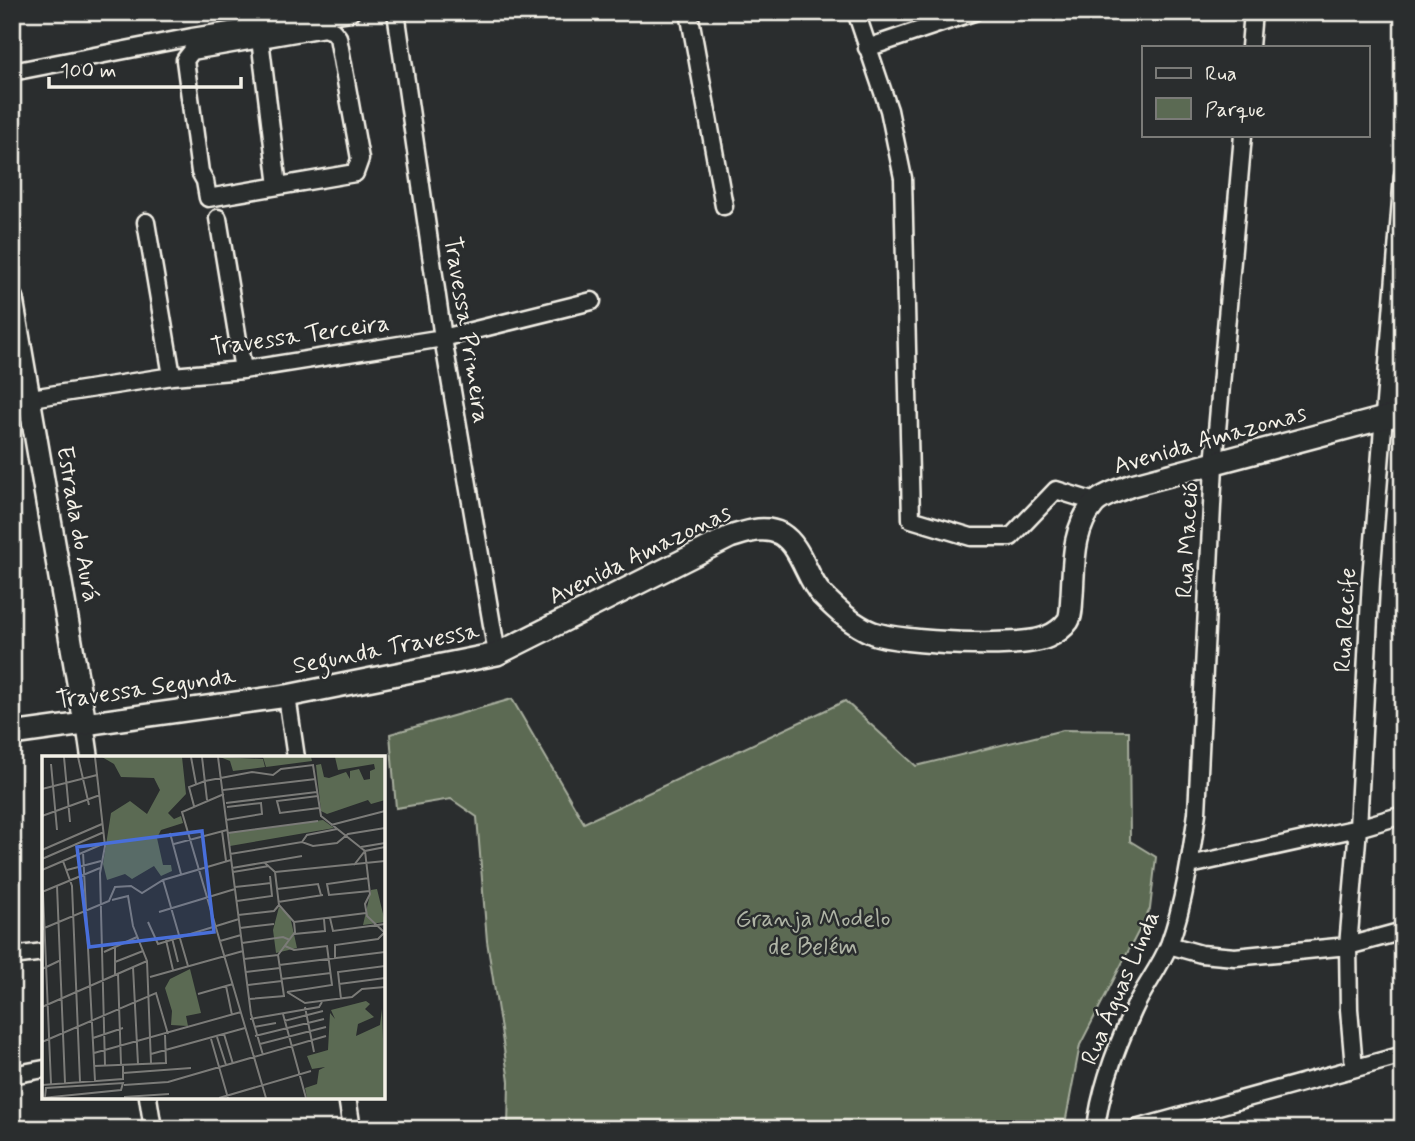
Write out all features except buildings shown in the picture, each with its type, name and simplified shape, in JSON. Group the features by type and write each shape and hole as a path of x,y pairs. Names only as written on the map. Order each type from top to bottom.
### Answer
{"street":[{"path":"12,72 192,44 351,12"},
{"name":"Travessa Primeira","path":"396,12 443,338 497,654"},
{"path":"689,12 724,206"},
{"path":"856,12 889,110 903,178 911,519 971,537 1011,537 1056,490 1095,502"},
{"path":"867,48 950,15 974,12"},
{"path":"1250,46 1253,12"},
{"path":"324,28 338,37 360,159 355,173 208,198 205,181 200,172 184,67 192,44 260,40 324,28"},
{"path":"260,40 278,186"},
{"name":"Rua Maceió","path":"1190,865 1197,813 1214,465 1243,136"},
{"name":"Rua Recife","path":"1354,1068 1348,946 1358,828 1370,593 1393,415 1403,175"},
{"path":"218,218 243,370"},
{"path":"146,222 173,376"},
{"name":"Estrada do Aurá","path":"12,299 21,400 90,756"},
{"name":"Travessa Terceira","path":"21,400 173,376 243,370 443,338 592,301"},
{"name":"Avenida Amazonas","path":"497,654 730,537 755,530 770,530 791,542 819,592 849,619 871,632 892,639 1023,644 1045,638 1060,630 1069,620 1074,556 1080,526 1095,502 1132,485 1393,415"},
{"name":"Segunda Travessa","path":"286,696 497,654"},
{"path":"286,696 296,756"},
{"name":"Travessa Segunda","path":"12,734 286,696"},
{"path":"1190,865 1358,828 1403,815"},
{"name":"Rua Águas Linda","path":"1096,1129 1098,1109 1105,1086 1128,1024 1169,945 1190,865"},
{"path":"1169,945 1201,954 1235,957 1348,946 1403,931"},
{"path":"12,957 42,952"},
{"path":"1135,1129 1403,1055"},
{"path":"12,1075 42,1069"},
{"path":"148,1099 153,1129"},
{"path":"346,1099 352,1129"}],"green space":[{"name":"Granja Modelo de Belém","path":"512,699 584,823 845,701 916,766 1063,730 1129,731 1130,841 1156,857 1150,909 1080,1045 1064,1129 508,1129 509,1081 487,941 477,817 451,799 396,808 390,734"}]}
